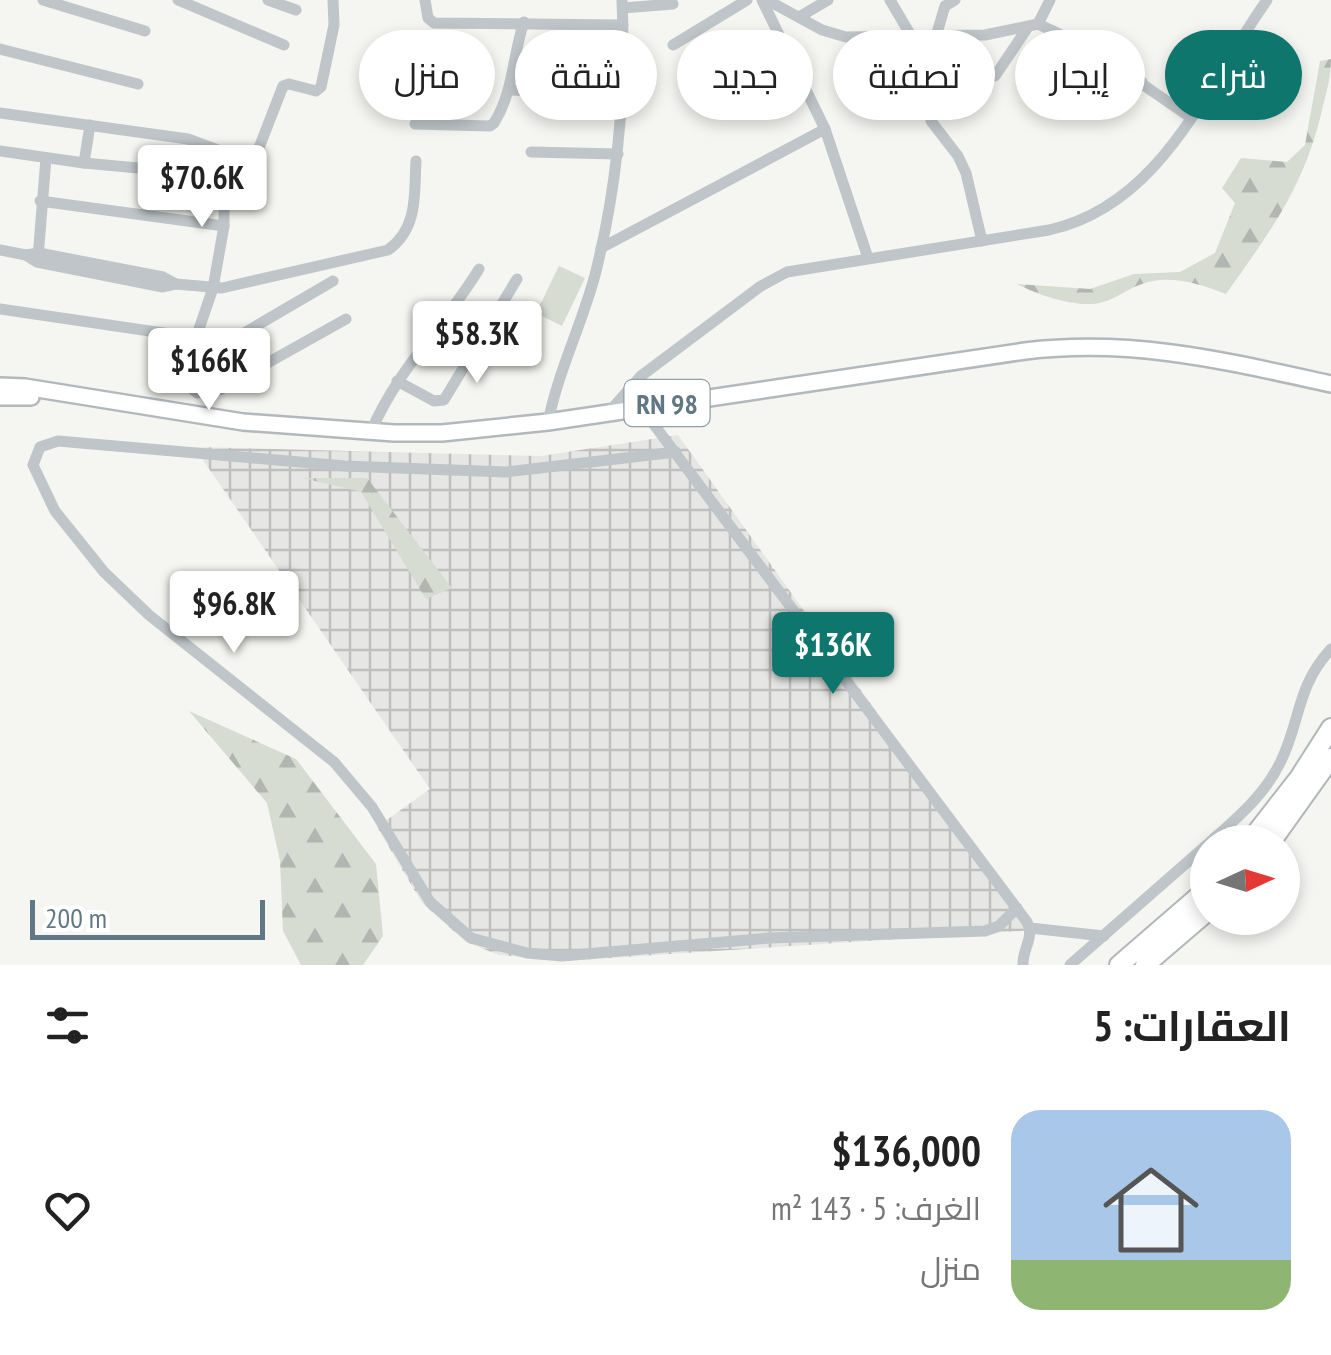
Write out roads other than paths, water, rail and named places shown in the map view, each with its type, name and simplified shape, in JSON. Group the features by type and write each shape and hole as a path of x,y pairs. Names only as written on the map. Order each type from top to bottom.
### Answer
{"highway":[{"path":"1262,825 1331,728"},
{"path":"1282,825 1331,758"},
{"path":"1119,965 1190,904"},
{"path":"1145,965 1190,927"}],"main road":[{"name":"RN 98","path":"0,386 40,389 212,418 371,432 442,433 1087,345 1175,351 1331,387"},
{"name":"RN 98","path":"0,397 40,398 211,426 394,441 476,438 1006,361 1088,353 1164,357 1331,387"}],"street":[{"path":"43,0 145,31"},
{"path":"178,0 284,45"},
{"path":"268,0 296,10"},
{"path":"333,0 334,25 321,87 316,91 283,86 254,158 230,165 224,176 224,226 213,288 191,364 191,390 202,394 213,391 346,319"},
{"path":"425,0 428,18 434,22 623,25"},
{"path":"673,45 747,0"},
{"path":"764,0 833,33"},
{"path":"764,0 824,129 868,258"},
{"path":"800,17 828,0"},
{"path":"890,0 908,30"},
{"path":"982,240 966,172 930,114 957,79 995,76 1050,0"},
{"path":"1247,30 1267,0"},
{"path":"938,30 947,2"},
{"path":"623,30 622,4 673,4"},
{"path":"415,124 490,126 506,103 515,48 524,22"},
{"path":"995,33 1033,26 1043,30"},
{"path":"0,49 138,84"},
{"path":"510,90 515,90"},
{"path":"0,113 188,139 247,161"},
{"path":"556,420 554,404 600,248 621,120"},
{"path":"609,412 641,376 769,280 797,269 1064,227 1104,210 1150,174 1188,120"},
{"path":"84,163 90,125"},
{"path":"600,248 824,129"},
{"path":"0,150 84,163 224,176"},
{"path":"531,152 618,154"},
{"path":"34,256 46,158"},
{"path":"0,250 163,287 176,284 213,288 388,250 401,238 415,203 416,160"},
{"path":"40,201 224,226"},
{"path":"371,432 397,382 454,310 479,269"},
{"path":"397,382 434,401 444,400 517,279"},
{"path":"191,364 333,281"},
{"path":"0,309 197,338"},
{"path":"646,414 1017,908 1030,928 1023,965"},
{"path":"676,452 506,472 345,466 58,441 40,447 32,465 55,511 104,572 164,627 334,762 372,808 430,902 471,938 527,953 562,956 769,938 985,930 1000,926 1017,908"},
{"path":"1228,825 1269,782 1283,758 1304,689 1331,649"},
{"path":"1070,965 1190,859"},
{"path":"1030,928 1104,936"}]}
